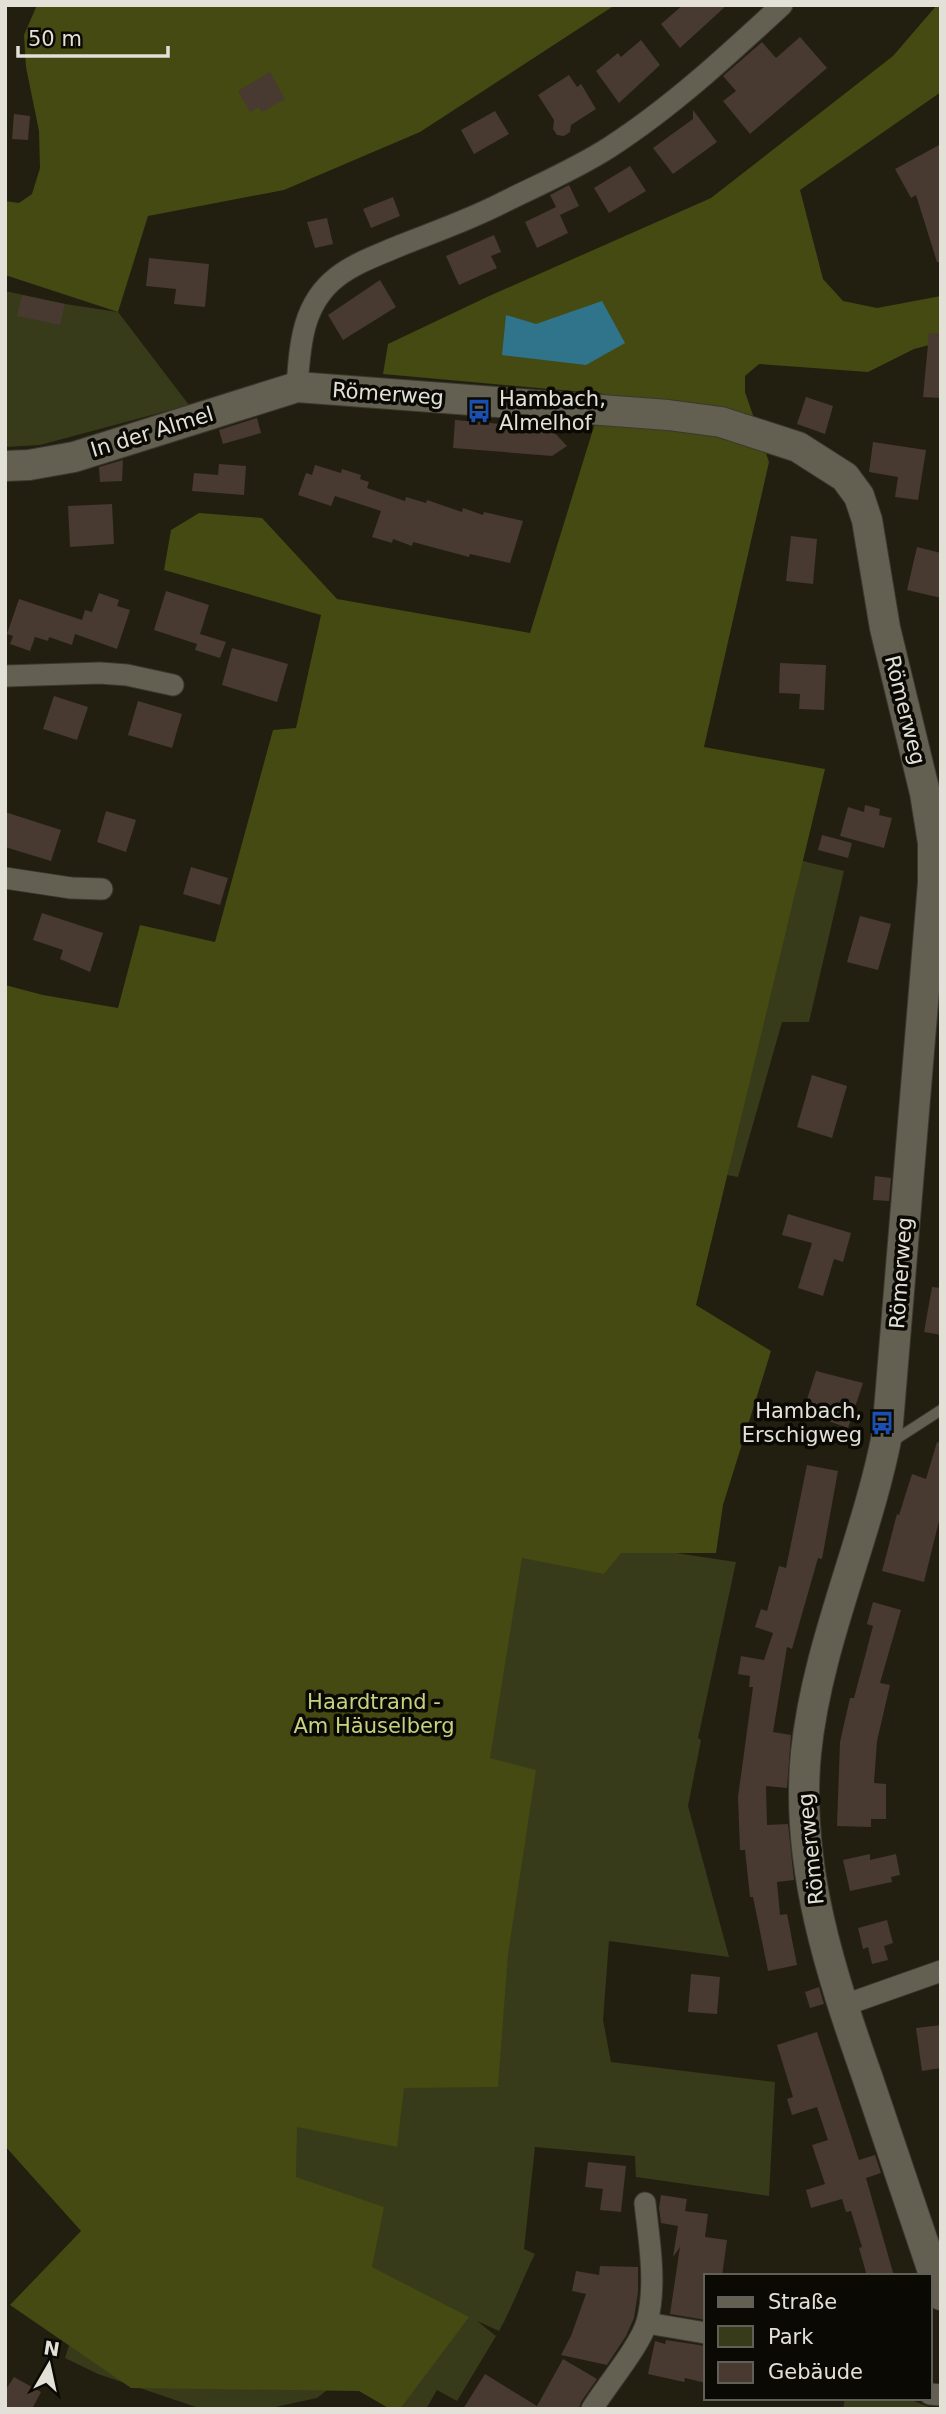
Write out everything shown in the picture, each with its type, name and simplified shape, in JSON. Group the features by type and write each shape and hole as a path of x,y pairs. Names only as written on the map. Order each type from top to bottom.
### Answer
{"street":[{"path":"297,387 306,316 315,301 337,277 370,258 481,214 611,147 692,84 782,5"},
{"name":"In der Almel","path":"5,466 29,465 74,457 297,387"},
{"name":"Römerweg","path":"297,387 588,408 721,422 798,447 845,477 859,496 867,520 885,628 925,793 933,843 931,926 885,1446 819,1676 806,1754 804,1794 807,1849 825,1949 941,2295"},
{"path":"5,676 100,673 173,685"},
{"path":"5,878 71,888 102,889"},
{"path":"842,2006 941,1971"},
{"path":"592,2409 647,2323 651,2281 645,2203"},
{"path":"647,2323 704,2333"}],"lane":[{"path":"885,1446 941,1410"}],"green space":[{"path":"37,5 615,5 420,132 284,190 148,216 118,312 5,275 5,201 19,203 32,194 40,168 39,131 26,67 24,35"},
{"path":"937,5 941,5 941,92 800,190 823,279 843,301 877,308 941,296 941,342 914,349 868,372 759,364 745,376 745,392 769,462 704,747 825,769 696,1305 771,1351 723,1505 716,1553 621,1553 604,1574 522,1558 490,1758 536,1770 508,1954 498,2087 404,2088 397,2147 297,2127 296,2177 384,2207 372,2267 469,2317 400,2409 390,2409 359,2391 131,2388 10,2305 81,2231 5,2146 5,985 43,995 118,1008 140,925 215,942 273,730 296,728 321,615 164,570 171,530 199,513 262,518 337,599 530,633 604,394 383,374 388,344 711,198 893,56"},
{"path":"5,291 118,312 189,405 40,445 5,447"},
{"name":"Haardtrand - Am Häuselberg","path":"688,833 844,871 809,1022 782,1022 738,1177 695,1169 669,1552 736,1562 698,1738 701,1740 688,1806 729,1957 609,1941 603,2020 611,2062 775,2082 769,2196 636,2177 635,2156 535,2147 524,2249 535,2254 499,2331 477,2321 496,2336 457,2401 437,2390 426,2409 390,2409 348,2374 317,2398 266,2409 202,2409 98,2374 65,2358 73,2333"},
{"path":"845,2400 911,2400 934,2409 843,2409"}],"water":[{"path":"602,301 625,343 586,365 502,355 506,315 536,324"}],"building":[{"path":"683,5 727,5 680,48 661,24"},
{"path":"800,37 827,68 750,134 723,101 736,91 723,76 762,42 776,58"},
{"path":"641,40 660,65 619,103 596,71 618,53 621,57"},
{"path":"270,72 285,99 262,112 259,107 250,112 238,91"},
{"path":"569,75 577,87 581,84 596,109 571,125 570,132 564,136 557,135 553,129 554,120 538,95"},
{"path":"693,110 717,142 673,174 653,148 693,119"},
{"path":"495,111 509,134 474,154 461,130"},
{"path":"14,114 30,116 28,140 12,139"},
{"path":"941,144 941,262 937,262 916,195 911,198 895,169"},
{"path":"630,166 646,191 609,213 594,188"},
{"path":"569,185 579,206 560,215 568,233 537,248 525,222 556,207 550,195"},
{"path":"393,197 400,216 371,228 363,209"},
{"path":"327,218 333,244 315,248 307,222"},
{"path":"494,235 501,252 491,256 497,268 459,285 446,256"},
{"path":"149,258 209,264 205,307 174,304 176,289 146,286"},
{"path":"380,280 396,307 343,340 328,315"},
{"path":"22,295 65,304 60,325 17,316"},
{"path":"929,333 941,333 941,398 923,397"},
{"path":"806,397 833,406 825,434 797,424"},
{"path":"257,418 261,433 223,444 219,430"},
{"path":"455,420 550,428 567,446 552,456 453,448"},
{"path":"873,442 926,450 918,500 895,497 898,477 869,472"},
{"path":"123,460 122,481 100,482 99,467"},
{"path":"219,464 246,466 244,495 192,491 194,473 218,475"},
{"path":"315,465 341,473 342,469 361,475 360,479 369,482 367,488 405,501 406,497 426,503 427,500 462,512 463,508 483,515 484,512 523,521 510,563 470,554 469,557 413,542 412,546 393,539 392,543 372,537 381,511 335,496 331,506 298,495 306,473 312,475"},
{"path":"112,504 114,544 70,547 68,506"},
{"path":"791,536 817,539 813,584 786,581"},
{"path":"917,547 941,553 941,598 907,590"},
{"path":"166,591 209,605 200,634 226,642 220,658 195,650 197,644 154,630"},
{"path":"99,593 119,600 117,606 130,610 117,649 75,634 72,645 49,637 48,641 35,637 30,651 10,644 13,636 7,634 19,599 82,620 85,610 92,612"},
{"path":"232,648 288,664 277,702 222,685"},
{"path":"780,663 826,665 824,710 799,709 800,694 779,693"},
{"path":"54,696 88,707 77,740 43,729"},
{"path":"138,701 182,714 172,748 128,735"},
{"path":"865,805 880,809 879,815 892,818 884,848 840,836 848,807 864,812"},
{"path":"106,811 136,820 126,852 97,842"},
{"path":"5,812 61,830 51,861 5,847"},
{"path":"822,835 852,843 848,858 818,850"},
{"path":"191,867 228,878 220,905 183,894"},
{"path":"42,913 103,933 90,972 60,959 63,950 33,940"},
{"path":"860,916 891,924 878,970 847,962"},
{"path":"812,1075 847,1086 832,1138 797,1127"},
{"path":"875,1176 891,1178 889,1201 873,1200"},
{"path":"788,1214 851,1233 843,1262 834,1259 823,1296 798,1288 812,1243 782,1235"},
{"path":"932,1287 941,1288 941,1335 924,1332"},
{"path":"816,1371 863,1383 848,1428 803,1412"},
{"path":"937,1442 941,1443 941,1513 924,1582 882,1571 897,1514 899,1515 912,1474 926,1479"},
{"path":"807,1465 838,1471 822,1559 818,1558 792,1649 787,1647 773,1732 791,1735 787,1788 766,1786 767,1825 788,1824 794,1880 777,1882 780,1915 787,1914 797,1965 768,1971 753,1897 750,1897 745,1850 740,1850 738,1797 753,1687 749,1687 750,1676 738,1674 741,1656 764,1660 773,1633 755,1627 761,1609 767,1611 779,1566 786,1568"},
{"path":"873,1602 901,1610 880,1683 890,1685 877,1741 874,1783 886,1784 886,1819 871,1819 871,1827 837,1826 840,1742 850,1698 854,1698 873,1626 867,1624"},
{"path":"870,1854 870,1860 896,1854 900,1875 891,1877 892,1882 850,1891 843,1860"},
{"path":"887,1920 893,1943 884,1946 888,1960 872,1964 868,1947 863,1949 858,1928"},
{"path":"691,1974 720,1977 717,2014 688,2012"},
{"path":"819,1987 824,2004 810,2008 805,1992"},
{"path":"941,2025 941,2068 922,2071 916,2028"},
{"path":"817,2032 859,2160 875,2155 881,2173 866,2178 893,2274 866,2274 859,2248 862,2247 851,2211 846,2212 842,2199 811,2208 806,2190 825,2184 812,2145 828,2140 817,2107 792,2115 787,2099 793,2097 777,2045"},
{"path":"588,2162 626,2166 621,2212 600,2210 603,2189 585,2187"},
{"path":"661,2195 687,2199 685,2211 708,2214 705,2237 727,2240 722,2274 704,2274 704,2320 670,2314 680,2247 673,2257 678,2226 661,2223"},
{"path":"600,2266 638,2267 634,2318 607,2365 561,2355 586,2294 572,2291 576,2271 599,2275"},
{"path":"666,2340 704,2346 704,2383 685,2378 684,2382 648,2374 655,2341 665,2344"},
{"path":"563,2359 597,2379 579,2409 463,2409 485,2374 537,2406"},
{"path":"14,2377 41,2392 32,2409 5,2409 5,2391"}],"place":[{"name":"Hambach, Almelhof","path":"479,411"},
{"name":"Hambach, Erschigweg","path":"882,1423"}]}
